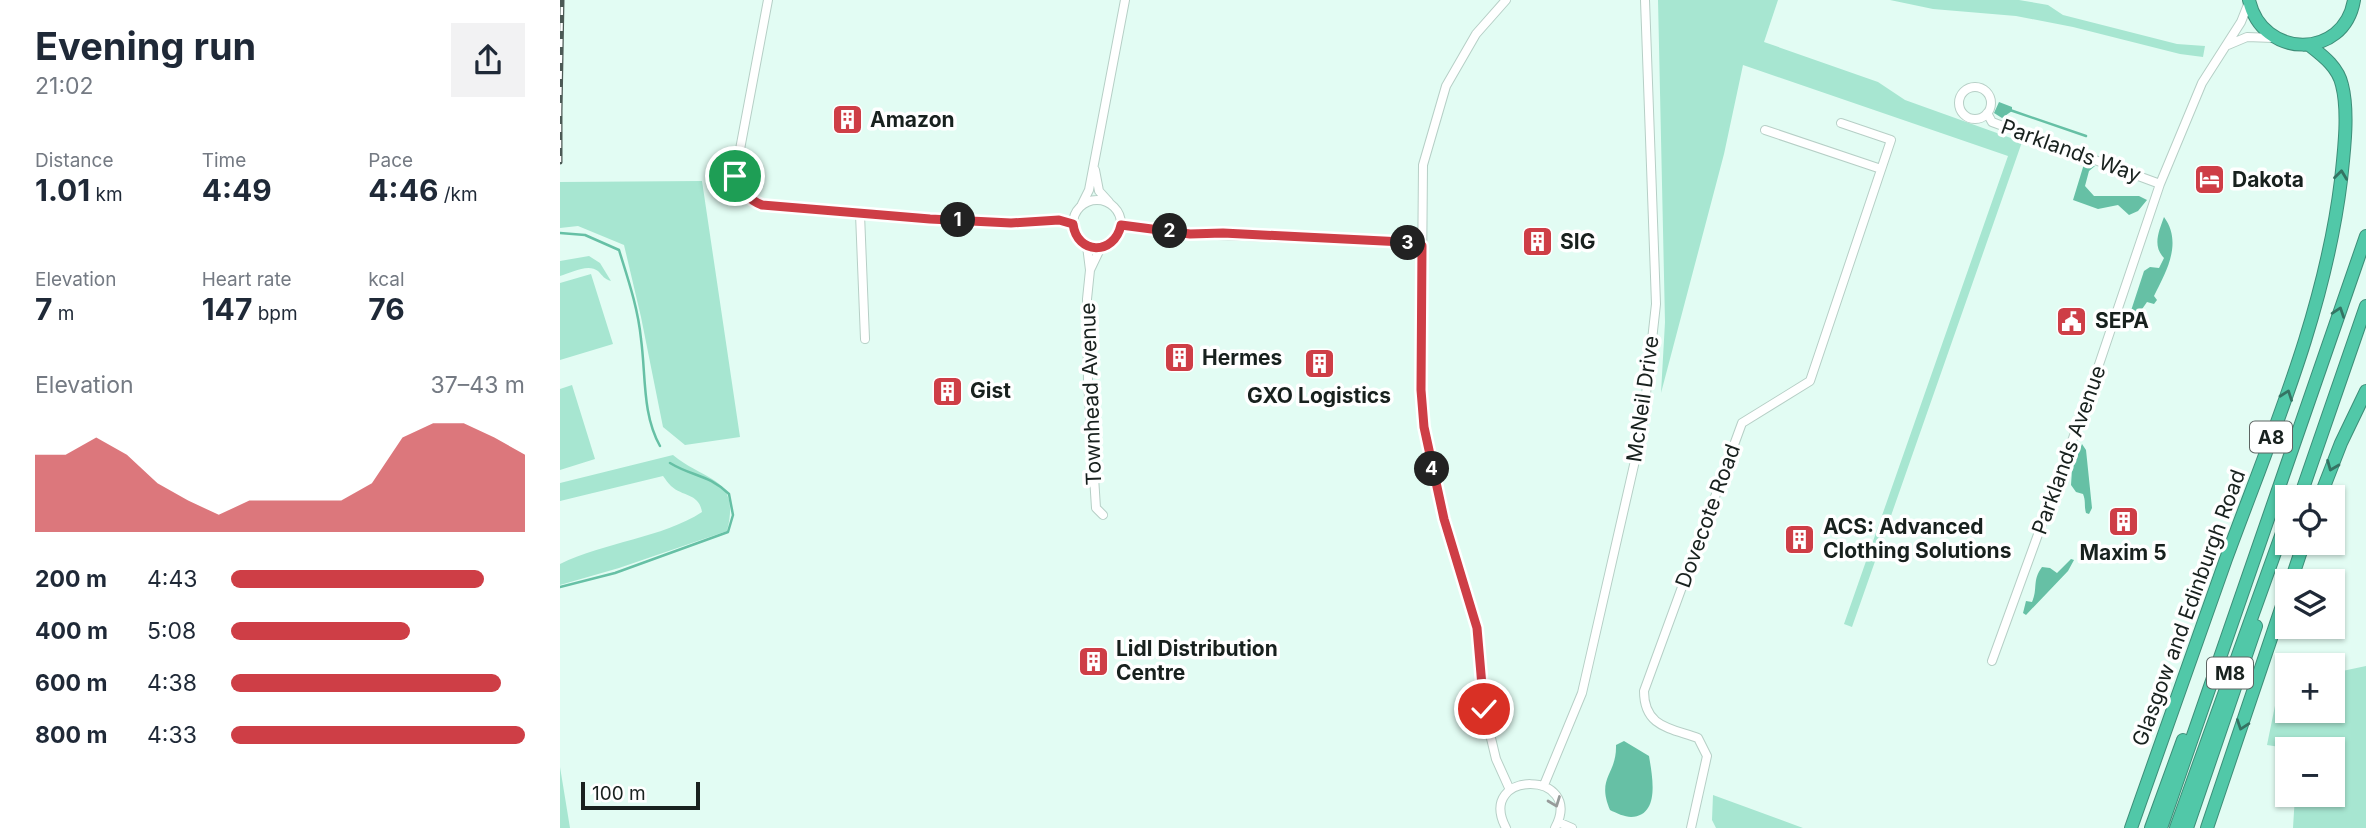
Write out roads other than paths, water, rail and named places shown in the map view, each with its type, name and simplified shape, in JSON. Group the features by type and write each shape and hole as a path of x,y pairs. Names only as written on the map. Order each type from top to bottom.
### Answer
{"highway":[{"path":"2249,1 2259,23 2276,39 2309,45 2329,38 2344,24 2354,0"},
{"path":"2349,16 2366,9"},
{"name":"Glasgow and Edinburgh Road","path":"2131,828 2304,349 2325,274 2336,219 2343,160 2344,97 2339,76 2328,60 2309,45"},
{"name":"M8","path":"2161,828 2366,236"},
{"path":"2302,485 2366,306"},
{"path":"2325,485 2366,391"},
{"name":"M8","path":"2151,828 2260,538"},
{"name":"M8","path":"2176,828 2275,552"},
{"name":"M8","path":"2188,828 2281,555"},
{"path":"2207,828 2275,627"}],"street":[{"path":"768,0 735,176 751,201 762,205 860,214 997,222 1059,220 1073,224"},
{"path":"1094,164 1099,191 1119,215 1121,225 1114,241 1101,247 1087,246 1077,237 1073,224 1074,216 1089,190 1125,0"},
{"path":"1506,0 1476,34 1446,86 1423,165 1421,390 1424,429 1444,519 1477,628 1484,709 1496,759 1510,790"},
{"name":"McNeil Drive","path":"1544,785 1582,693 1642,430 1656,303 1645,0"},
{"name":"Parklands Avenue","path":"1992,661 2088,397 2160,184 2202,83 2241,22 2249,1"},
{"path":"2225,47 2247,37 2276,39"},
{"name":"Parklands Way","path":"1987,113 1992,122 2160,184"},
{"name":"Dovecote Road","path":"1691,828 1707,755 1698,738 1661,725 1649,715 1644,705 1644,691 1742,423 1810,381 1891,140 1841,123"},
{"path":"1765,130 1881,169"},
{"path":"1082,204 1096,200 1111,204"},
{"path":"860,214 865,339"},
{"path":"1121,225 1190,234 1223,233 1403,242 1422,246"},
{"name":"Townhead Avenue","path":"1087,246 1090,270 1087,299 1088,382 1096,508 1103,515"},
{"name":"Townhead Avenue","path":"1090,270 1101,247"},
{"path":"1506,828 1501,812 1505,796 1510,790 1526,782 1544,785 1551,790 1559,805 1556,825 1572,828"}],"waterway":[{"path":"2010,110 2086,136"},
{"path":"560,233 585,235 619,250 638,316 647,408 660,446"},
{"path":"560,587 615,573 728,532 733,515 729,494 707,479 670,463"}],"railway":[{"path":"560,111 562,0"},
{"path":"560,108 560,162"}],"place":[{"name":"Amazon","path":"847,120"},
{"name":"Dakota","path":"2209,180"},
{"name":"SIG","path":"1537,242"},
{"name":"SEPA","path":"2072,321"},
{"name":"Hermes","path":"1179,358"},
{"name":"GXO Logistics","path":"1319,364"},
{"name":"Gist","path":"947,391"},
{"name":"Maxim 5","path":"2123,521"},
{"name":"ACS: Advanced Clothing Solutions","path":"1800,539"},
{"name":"Lidl Distribution Centre","path":"1093,661"}]}
